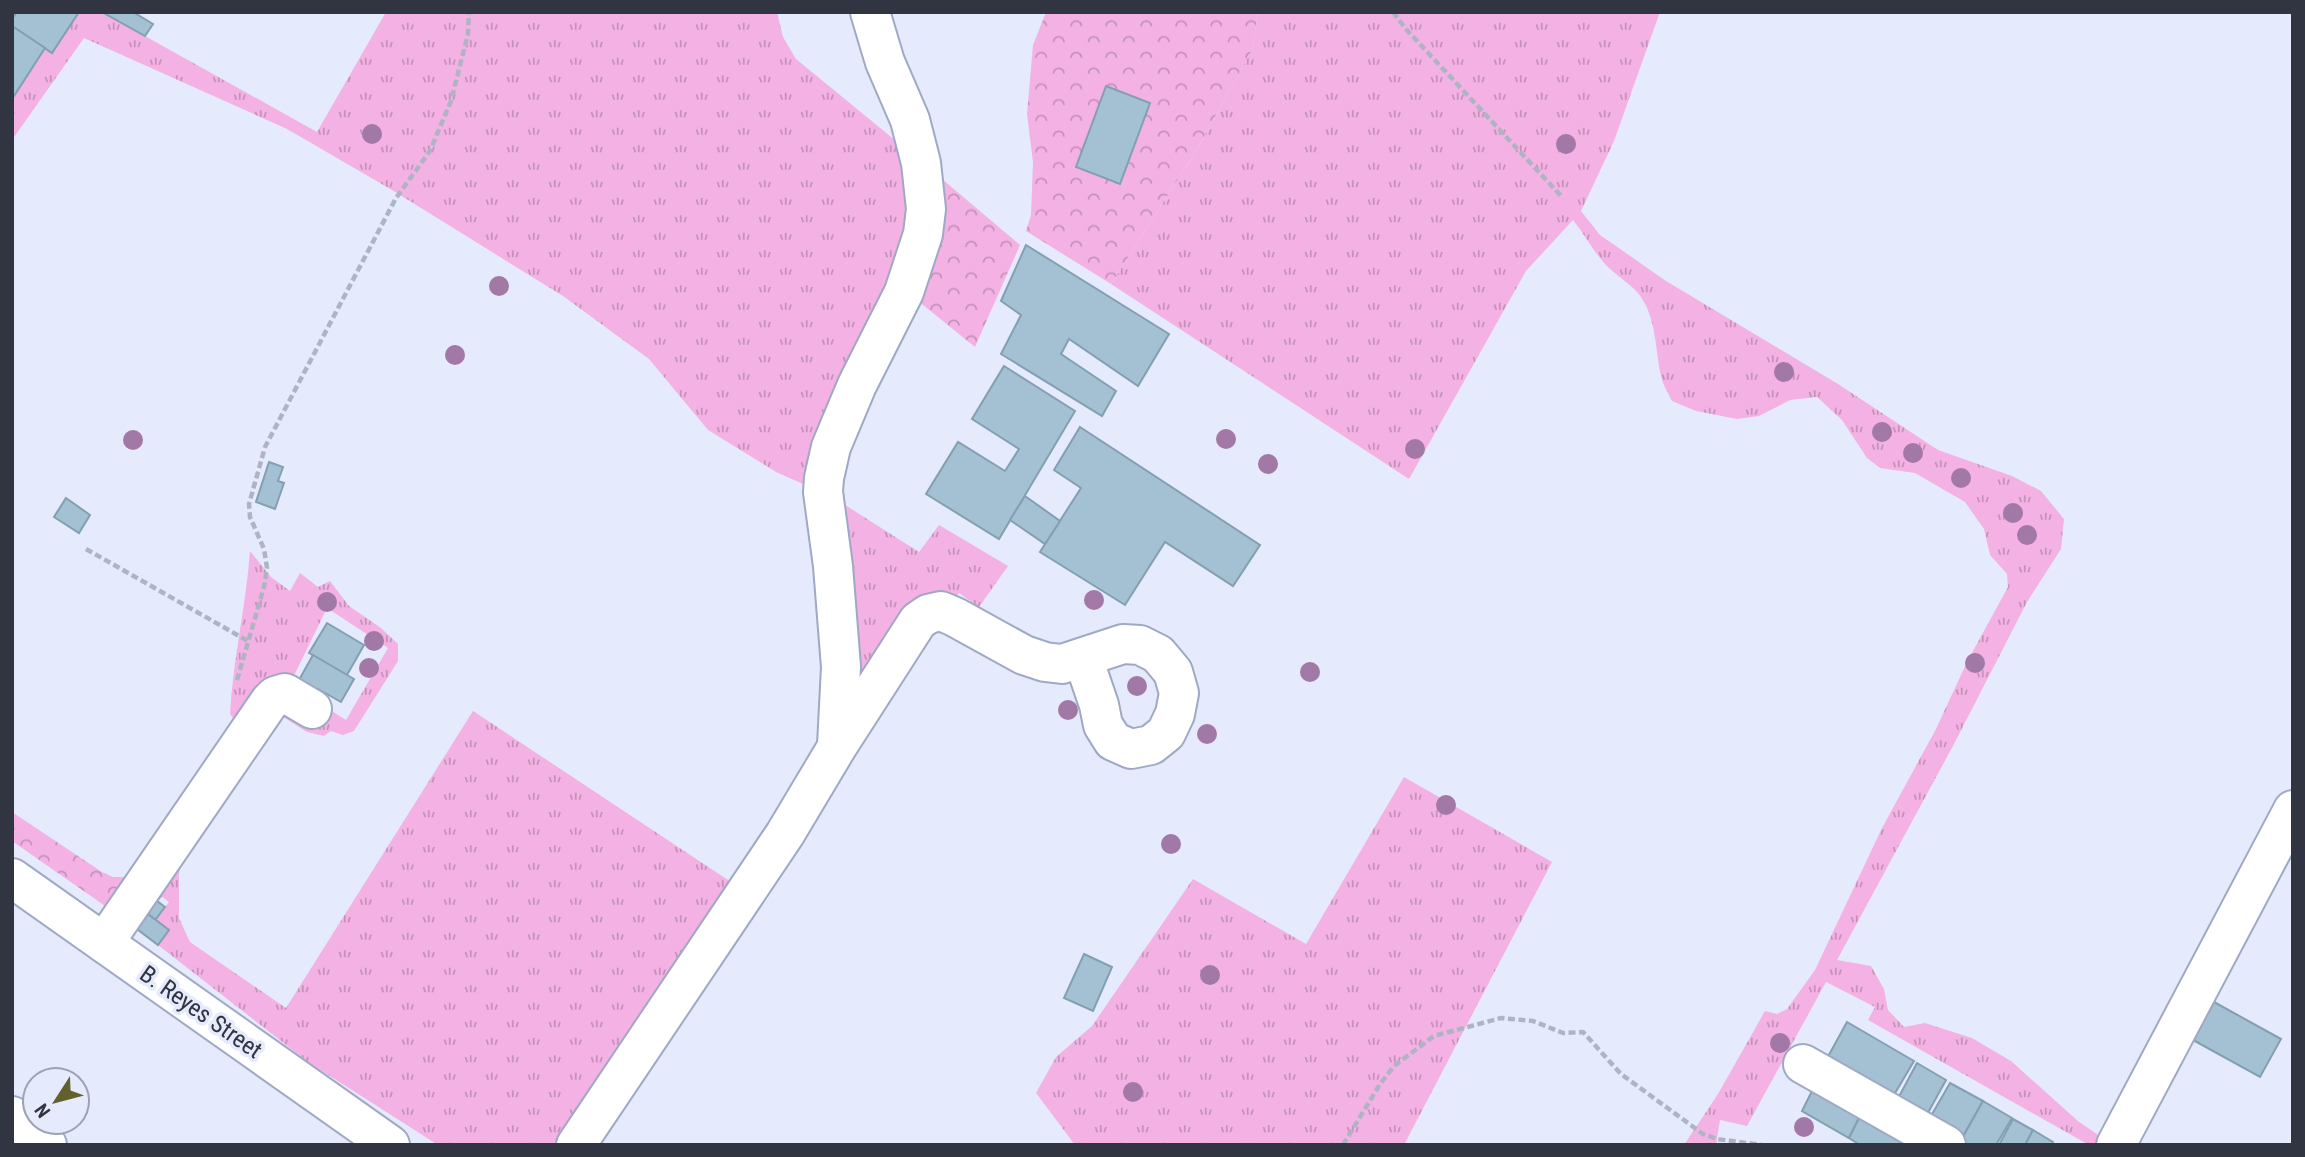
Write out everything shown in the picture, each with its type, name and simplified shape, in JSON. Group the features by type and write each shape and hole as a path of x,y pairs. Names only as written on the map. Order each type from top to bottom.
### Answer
{"street":[{"path":"837,747 841,667 833,566 823,492 824,478 831,447 857,385 904,292 923,234 926,209 921,163 910,120 885,62 870,12"},
{"path":"576,1145 785,834 918,621 928,614 941,611 1013,650 1045,662 1062,664 1083,658"},
{"path":"104,943 270,701 285,693 312,709"},
{"path":"2116,1145 2293,810"},
{"name":"B. Reyes Street","path":"12,878 390,1145"},
{"path":"1803,1064 1946,1145"},
{"path":"12,1116 47,1145"}],"path":[{"path":"248,732 236,707 237,679 267,568 264,549 250,517 249,504 265,447 396,198 430,151 451,101 468,34 469,12"},
{"path":"1393,12 1563,198"},
{"path":"86,549 248,642"},
{"path":"1343,1145 1394,1066 1434,1036 1501,1018 1533,1021 1563,1033 1583,1032 1621,1074 1703,1134 1717,1139 1762,1145"}],"green space":[{"path":"79,12 102,12 317,132 386,12 777,12 783,37 796,59 929,168 831,496 919,552 939,525 1008,566 979,607 959,593 595,1145 438,1145 308,1062 158,945 168,930 155,920 169,902 148,886 272,708 330,710 346,720 388,648 327,608 288,688 241,729 230,714 250,551 271,577 290,591 300,573 318,587 330,581 349,606 381,628 398,644 398,661 354,731 343,735 331,731 324,736 307,732 280,715 185,850 179,873 179,918 190,942 286,1008 473,711 734,884 825,738 819,491 776,472 708,430 649,359 563,296 392,190 287,129 84,38 12,140 12,99 45,48 52,53"},
{"path":"1046,12 1258,12 1252,50 1196,151 1111,284 1026,231 1031,215 1033,162 1027,114 1033,45"},
{"path":"1258,12 1660,12 1614,141 1581,211 1600,235 1666,281 1838,384 1938,450 2012,476 2041,491 2064,519 2061,549 2027,602 1837,960 1871,966 1884,989 1888,1010 1904,1027 1925,1023 1972,1038 2011,1061 2079,1122 2100,1136 2096,1145 2089,1145 1868,1020 1875,1007 1826,982 1747,1126 1720,1120 1716,1145 1684,1145 1718,1094 1765,1011 1777,1014 1787,1009 1815,970 1882,828 2008,587 2007,574 1990,555 1984,529 1965,502 1915,473 1880,468 1867,458 1842,420 1817,397 1790,400 1759,416 1737,419 1696,411 1672,401 1662,379 1653,329 1644,302 1636,291 1605,264 1573,220 1526,271 1409,479 1111,284 1196,151 1252,50"},
{"path":"929,168 1020,245 975,347 912,296"},
{"path":"1404,777 1552,862 1404,1145 1075,1145 1036,1093 1056,1057 1092,1026 1193,879 1306,944"},
{"path":"12,812 102,872 113,877 128,877 118,915 12,841"}],"building":[{"path":"17,12 79,12 52,53 12,26 12,19"},
{"path":"102,12 133,12 153,24 145,36"},
{"path":"12,26 45,48 12,99"},
{"path":"1106,86 1150,103 1120,184 1076,167"},
{"path":"1026,245 1169,334 1138,386 1069,339 1061,354 1116,391 1102,416 1001,354 1021,315 1001,301"},
{"path":"1004,366 1075,411 999,539 926,494 958,442 1005,471 1019,449 972,419"},
{"path":"1080,427 1260,545 1233,586 1165,542 1125,605 1040,552 1081,488 1054,470"},
{"path":"269,462 283,467 278,481 284,483 275,509 256,502"},
{"path":"1025,496 1060,521 1045,544 1010,520"},
{"path":"66,498 90,515 79,533 54,517"},
{"path":"327,623 364,645 347,675 309,653"},
{"path":"313,655 354,679 341,702 318,689 312,699 294,689"},
{"path":"148,886 161,896 157,901 165,907 155,920 140,908"},
{"path":"140,908 169,930 158,945 129,923"},
{"path":"1084,954 1112,967 1093,1011 1064,998"},
{"path":"2214,1002 2281,1039 2260,1077 2193,1040"},
{"path":"1847,1022 1914,1061 1891,1100 1825,1062"},
{"path":"1917,1063 1946,1080 1924,1120 1895,1104"},
{"path":"1816,1083 1863,1110 1849,1138 1802,1111"},
{"path":"1950,1083 1983,1101 1960,1142 1927,1123"},
{"path":"1983,1101 2012,1118 1996,1145 1965,1145 1960,1142"},
{"path":"1863,1110 1925,1145 1860,1145 1849,1138"},
{"path":"2013,1119 2033,1130 2025,1145 1999,1145"},
{"path":"2033,1130 2053,1142 2051,1145 2025,1145"}]}
